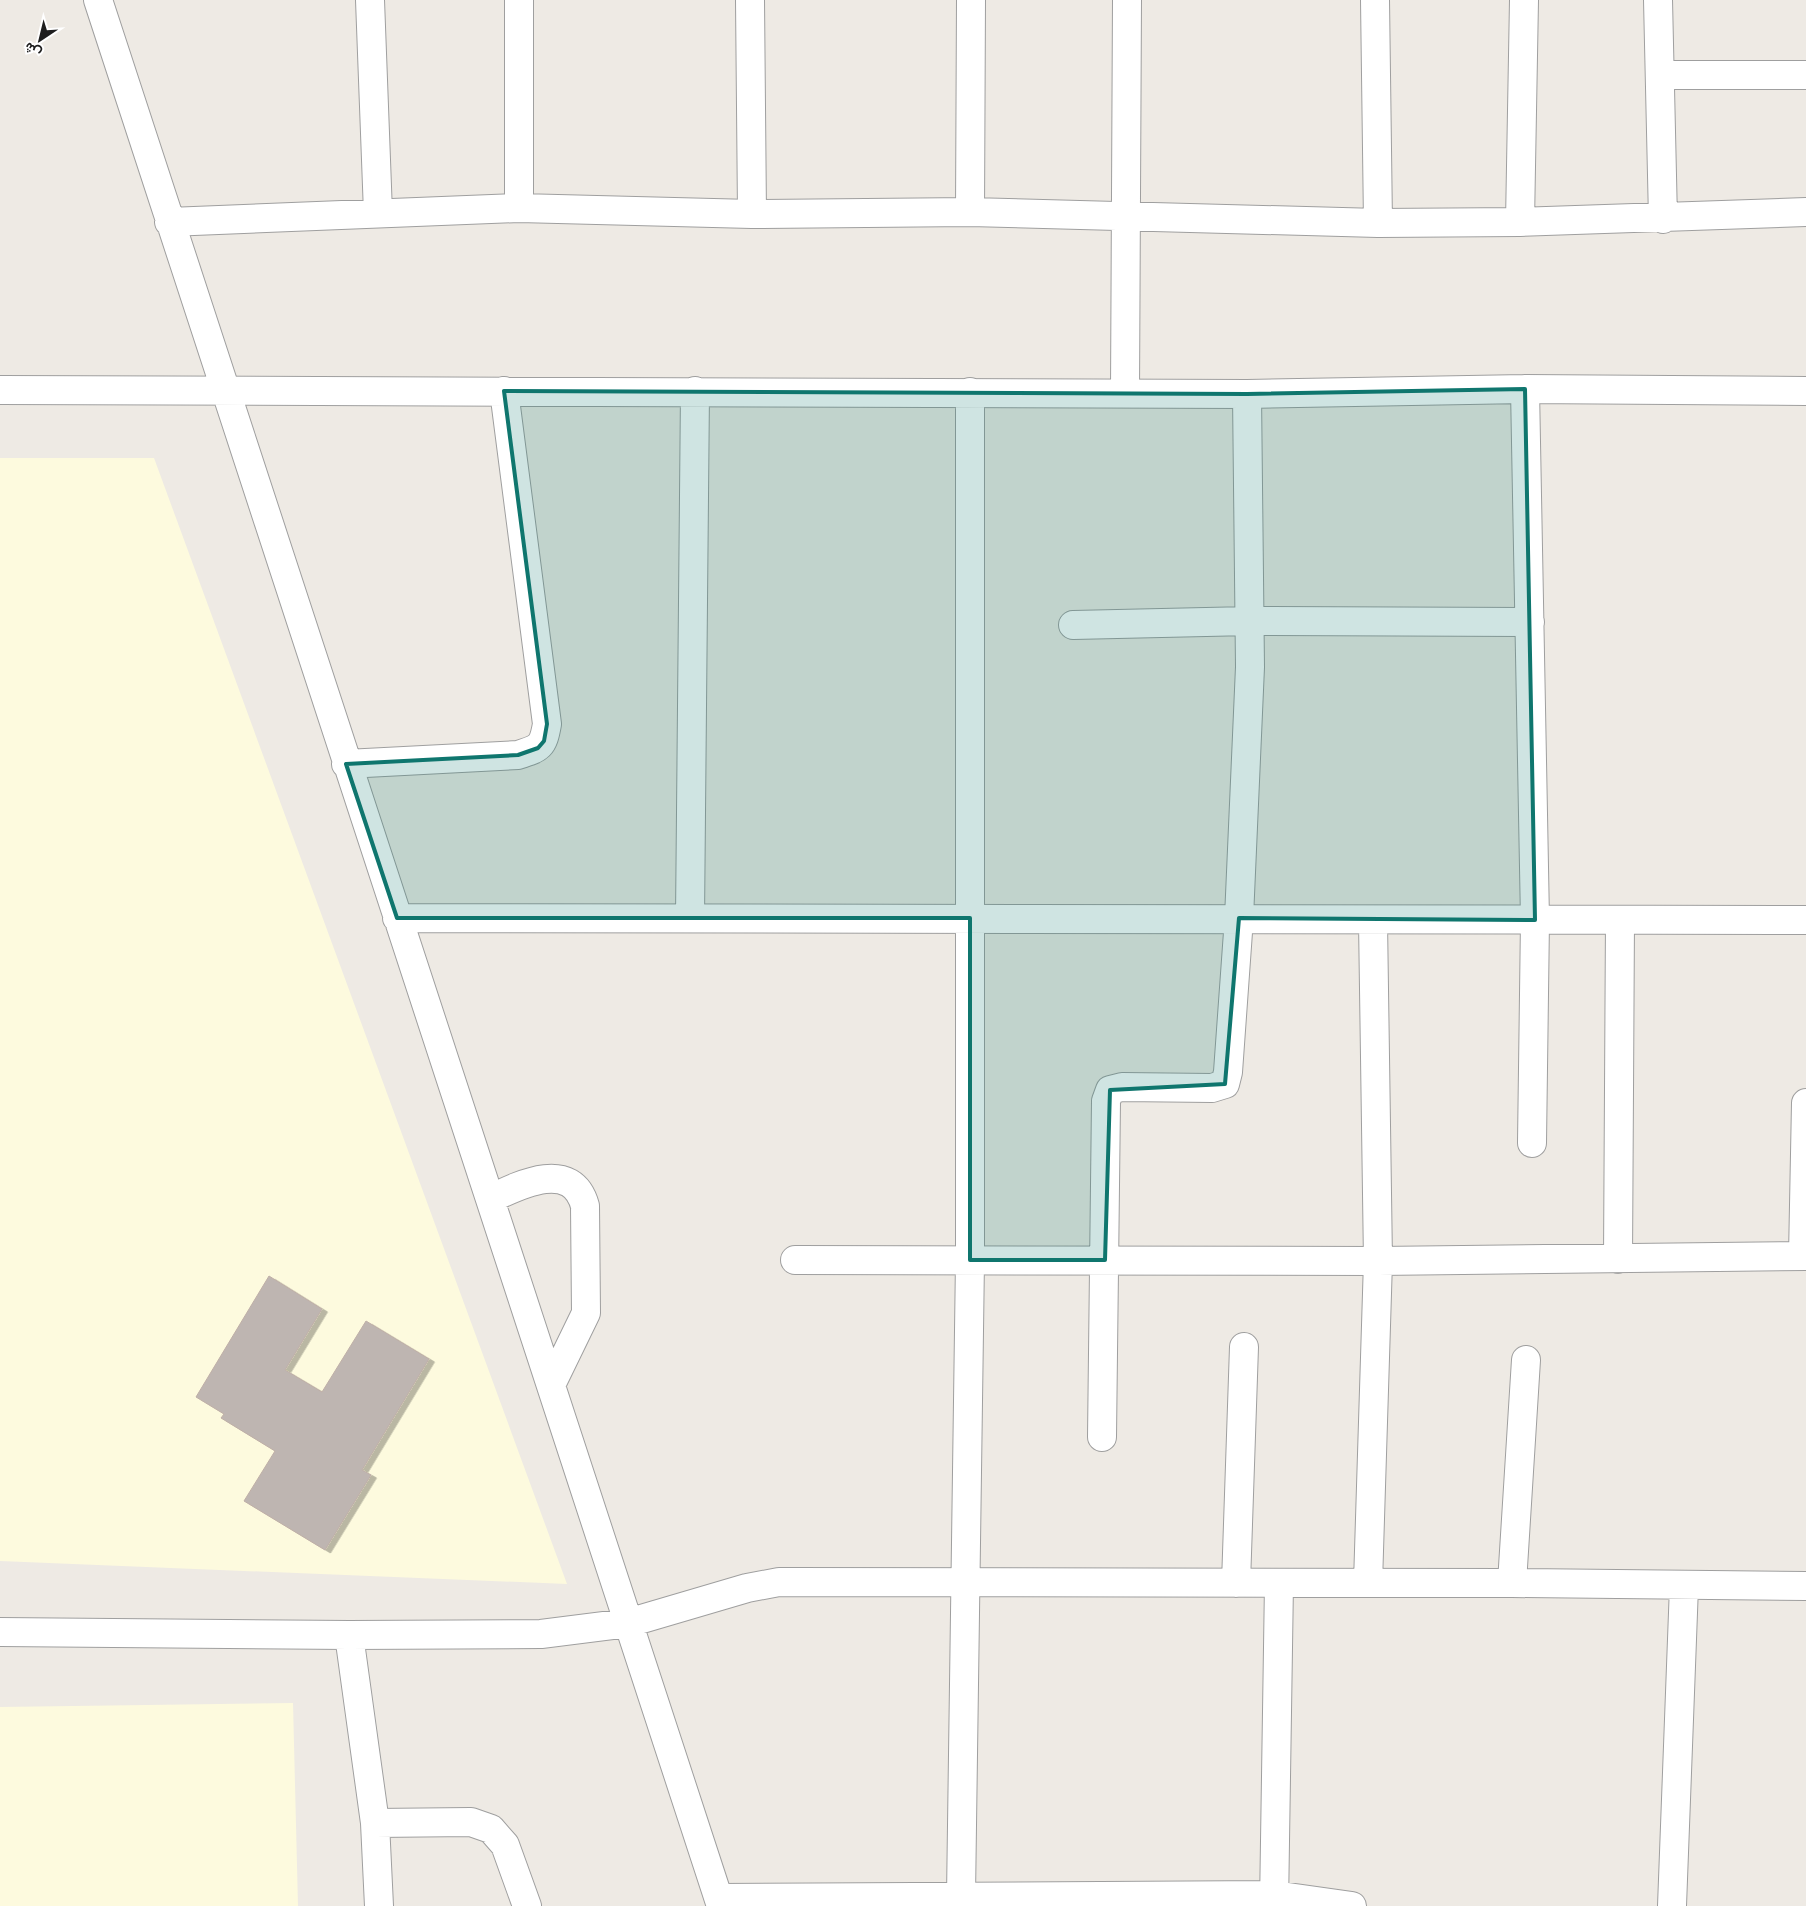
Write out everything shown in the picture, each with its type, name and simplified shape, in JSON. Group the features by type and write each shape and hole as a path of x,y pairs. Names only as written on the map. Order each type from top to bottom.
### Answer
{"street":[{"path":"98,0 346,764 720,1902 960,1896 1274,1900 1352,1906"},
{"path":"370,0 378,212"},
{"path":"519,0 519,208"},
{"path":"750,0 752,214"},
{"path":"970,212 971,0"},
{"path":"1125,394 1127,0"},
{"path":"1375,0 1378,223"},
{"path":"1520,222 1524,0"},
{"path":"1658,0 1663,219"},
{"path":"1660,76 1806,75"},
{"path":"169,222 378,212 519,208 752,214 970,212 1378,223 1663,219 1806,212"},
{"path":"0,390 1125,394 1247,394 1525,389 1806,391"},
{"path":"1525,389 1535,920 1532,1142"},
{"path":"346,764 518,755 538,748 544,741 547,724 504,391"},
{"path":"690,918 695,391"},
{"path":"960,1896 970,1260 970,392"},
{"path":"1102,1437 1106,1101 1110,1090 1122,1087 1212,1088 1224,1084 1228,1072 1240,918 1250,621 1247,394"},
{"path":"1073,626 1250,621 1530,622"},
{"path":"397,918 1240,918 1373,921 1806,920"},
{"path":"1618,1259 1620,920"},
{"path":"1368,1583 1378,1261 1373,921"},
{"path":"795,1260 1378,1261 1805,1256 1806,1104"},
{"path":"490,1199 523,1184 549,1177 572,1185 582,1193 585,1216 586,1313 551,1385"},
{"path":"1236,1583 1244,1346"},
{"path":"1512,1583 1526,1360"},
{"path":"0,1632 349,1635 541,1634 628,1623 747,1588 779,1582 1512,1583 1806,1586"},
{"path":"1274,1900 1279,1583"},
{"path":"1672,1906 1684,1586"},
{"path":"349,1635 374,1823 379,1906"},
{"path":"374,1823 471,1822 491,1828 505,1844 527,1906"}],"highlighted area":[{"path":"1525,389 1535,920 1239,918 1225,1084 1110,1090 1105,1260 970,1260 970,918 397,918 346,764 518,755 538,748 544,741 547,724 504,391 1247,394"}],"shaded area":[{"path":"0,458 154,458 567,1584 0,1561"},
{"path":"293,1703 298,1906 0,1906 0,1707"}],"building":[{"path":"269,1276 322,1309 285,1370 322,1392 366,1321 429,1359 362,1470 371,1475 325,1550 244,1501 275,1451 221,1418 224,1414 196,1397"}]}
